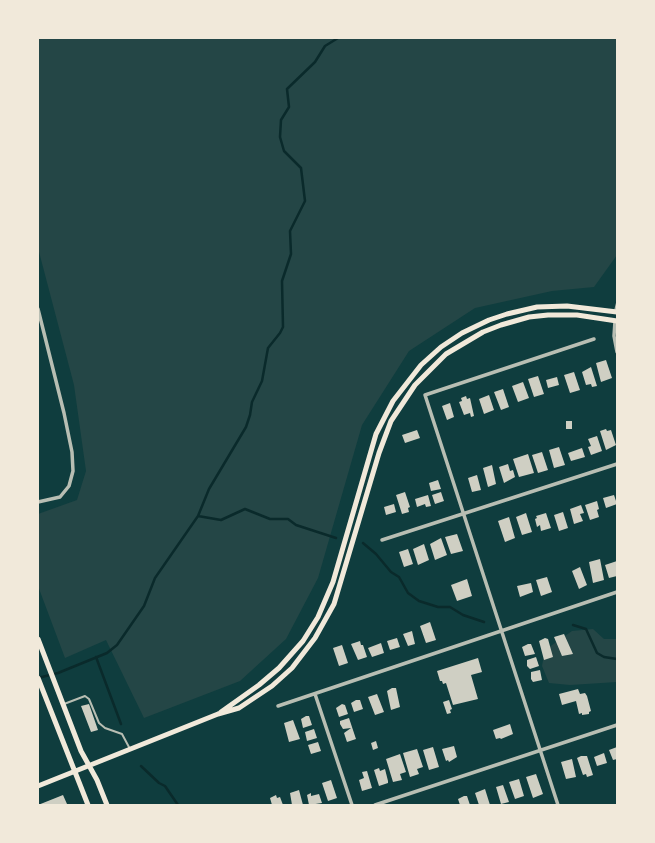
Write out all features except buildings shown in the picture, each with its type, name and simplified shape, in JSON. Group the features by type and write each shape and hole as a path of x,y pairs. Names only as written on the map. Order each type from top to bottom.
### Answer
{"main road":[{"path":"218,714 276,671 294,652 313,626 333,582 370,451 380,426 388,409 403,386 427,359 447,343 471,328 498,316 516,311 542,307 567,306 616,312"},
{"path":"38,786 218,714 239,708 275,683 298,660 320,630 339,589 379,453 388,429 405,398 427,371 446,354 470,338 518,319 567,314 616,321"},
{"path":"38,639 81,751 107,805"},
{"path":"38,678 73,772 88,805"}],"street":[{"path":"38,309 64,413 72,452 73,471 69,486 60,497 38,502"},
{"path":"616,321 614,336 617,352"},
{"path":"558,805 425,396 594,339"},
{"path":"382,540 617,464"},
{"path":"278,706 617,592"},
{"path":"315,694 352,805"},
{"path":"375,805 617,725"}],"lane":[{"path":"616,312 617,303"},
{"path":"63,704 85,696 89,699 99,723 105,728 122,734 130,749"}],"shaded area":[{"path":"38,38 617,38 617,255 594,287 552,291 475,308 409,351 362,425 318,578 286,639 240,681 144,718 106,640 65,658 38,586 38,514 77,500 86,471 74,385 38,248"},
{"path":"593,629 604,639 617,639 617,682 570,685 549,683 542,666 545,650 572,631"}],"waterway":[{"path":"38,678 58,673 107,653 117,645 144,606 155,578 198,516 209,489 246,427 252,402 262,381 268,348 283,327 282,281 291,254 290,231 305,201 301,168 284,151 280,137 281,120 289,107 287,89 315,62 325,46 338,38"},
{"path":"198,516 221,520 245,509 270,519 288,519 296,525 336,538"},
{"path":"363,543 376,554 391,572 399,577 408,593 419,601 438,607 450,607 463,615 484,622"},
{"path":"573,625 586,629 597,653 604,657 617,659"},
{"path":"96,657 121,724"},
{"path":"141,766 159,783 165,786 178,805"}]}
